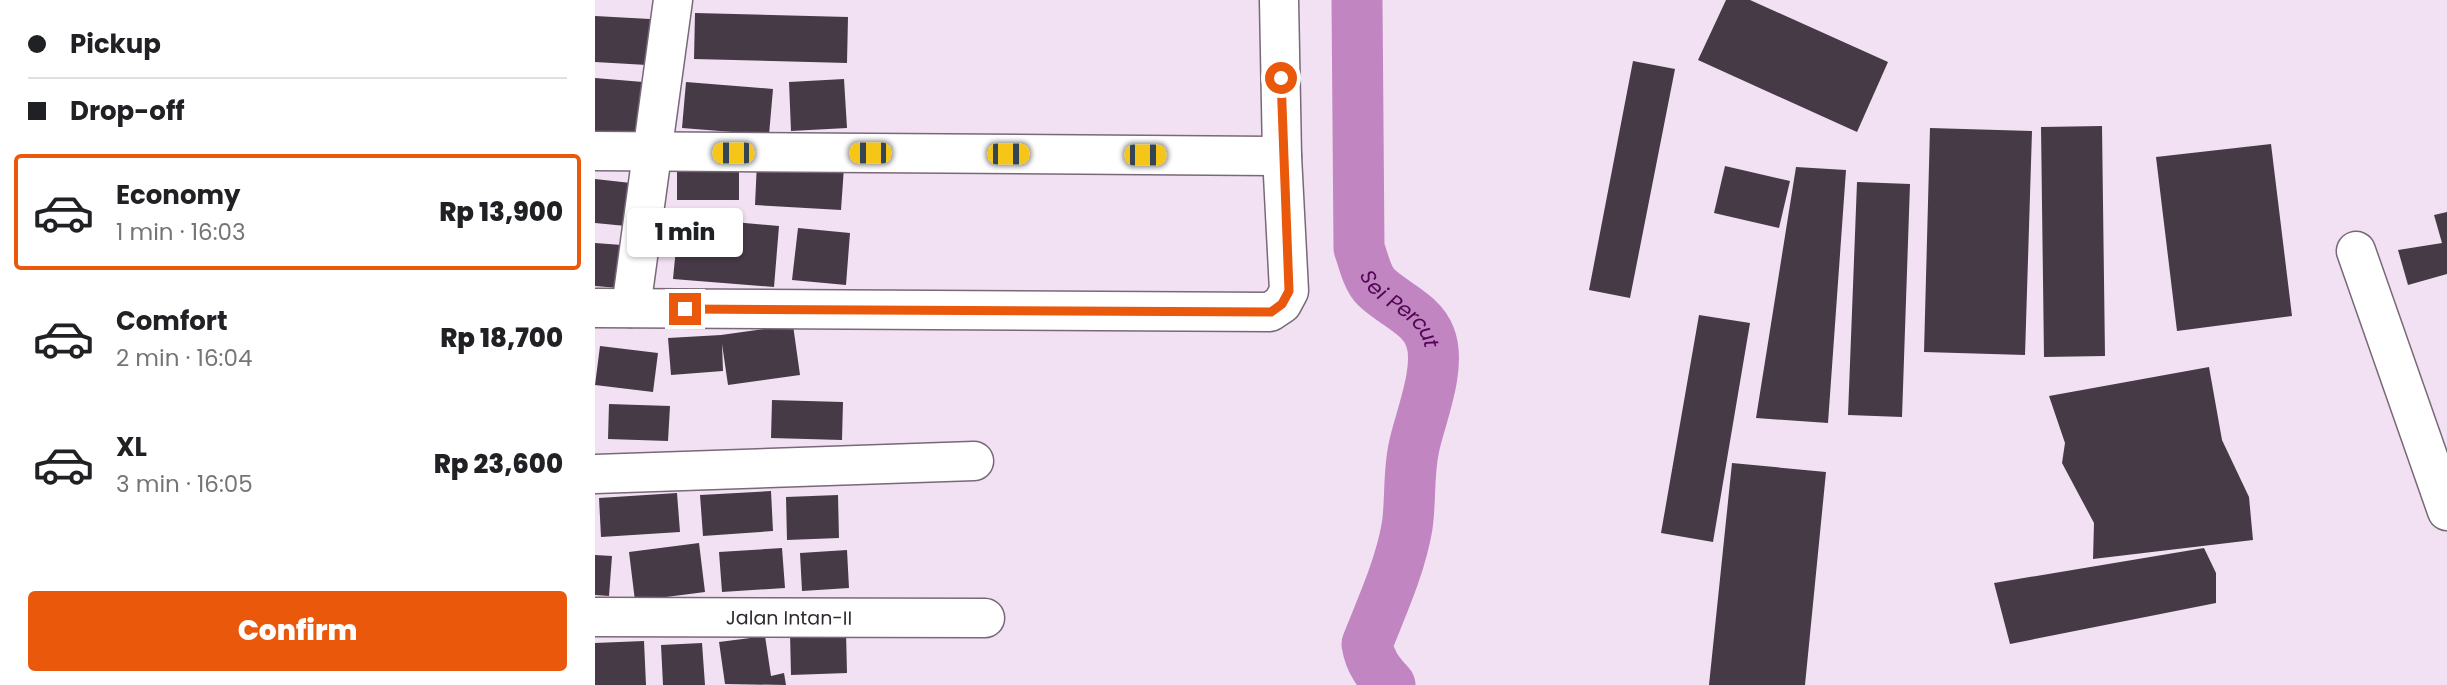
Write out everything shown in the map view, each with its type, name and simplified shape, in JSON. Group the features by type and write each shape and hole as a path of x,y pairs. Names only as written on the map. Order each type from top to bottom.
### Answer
{"street":[{"path":"673,0 651,152 613,308 1271,312 1282,304 1289,291 1282,156 1279,0"},
{"path":"595,151 1282,156"},
{"path":"2356,251 2447,511"},
{"path":"595,474 974,461"},
{"name":"Jalan Intan-II","path":"595,617 985,618"}],"building":[{"path":"1726,0 1750,0 1888,62 1857,132 1698,60"},
{"path":"695,13 848,17 847,63 694,59"},
{"path":"595,16 650,19 647,65 595,62"},
{"path":"1633,61 1675,69 1630,298 1589,290"},
{"path":"595,78 643,82 639,135 595,131"},
{"path":"844,79 847,128 791,131 789,82"},
{"path":"686,82 773,89 769,135 682,128"},
{"path":"2102,126 2105,356 2044,357 2041,127"},
{"path":"1930,128 2032,131 2025,355 1924,352"},
{"path":"2271,144 2292,316 2177,331 2156,157"},
{"path":"757,162 844,167 841,210 755,205"},
{"path":"1725,166 1790,181 1779,228 1714,213"},
{"path":"1796,167 1846,170 1828,423 1756,418"},
{"path":"677,168 739,168 739,200 677,200"},
{"path":"595,179 631,183 626,226 595,223"},
{"path":"1857,182 1910,184 1902,417 1848,415"},
{"path":"2447,212 2447,274 2408,285 2398,250 2442,243 2434,215"},
{"path":"679,217 779,226 774,287 673,279"},
{"path":"798,228 850,233 846,285 792,280"},
{"path":"595,243 622,245 618,288 595,286"},
{"path":"1699,315 1750,323 1713,542 1661,533"},
{"path":"793,325 800,375 728,385 722,344 723,371 671,375 668,338 721,335"},
{"path":"600,346 658,353 653,392 595,385"},
{"path":"2209,367 2222,440 2249,497 2253,540 2093,559 2094,523 2062,463 2065,443 2049,396"},
{"path":"772,400 843,402 842,440 771,438"},
{"path":"609,404 670,406 668,441 608,439"},
{"path":"1732,463 1826,472 1805,685 1709,685"},
{"path":"771,491 773,531 703,536 700,495"},
{"path":"677,493 680,532 601,537 599,498"},
{"path":"838,495 839,538 787,540 786,497"},
{"path":"699,543 705,592 635,601 629,552"},
{"path":"782,548 785,588 722,592 719,552"},
{"path":"2204,548 2216,573 2216,603 2010,644 1994,583"},
{"path":"847,550 849,588 802,591 800,553"},
{"path":"595,555 612,556 609,596 595,595"},
{"path":"846,631 847,673 791,675 790,633"},
{"path":"765,636 771,676 784,673 786,685 725,684 719,642"},
{"path":"644,641 646,685 595,685 595,643"},
{"path":"702,643 705,685 663,685 661,645"}],"waterway":[{"name":"Sei Percut","path":"1357,0 1359,248 1373,283 1420,322 1430,337 1433,349 1432,377 1412,457 1404,542 1367,644 1375,666 1390,685"}],"route":[{"path":"685,309 1271,312 1282,304 1289,291 1281,78"}]}
